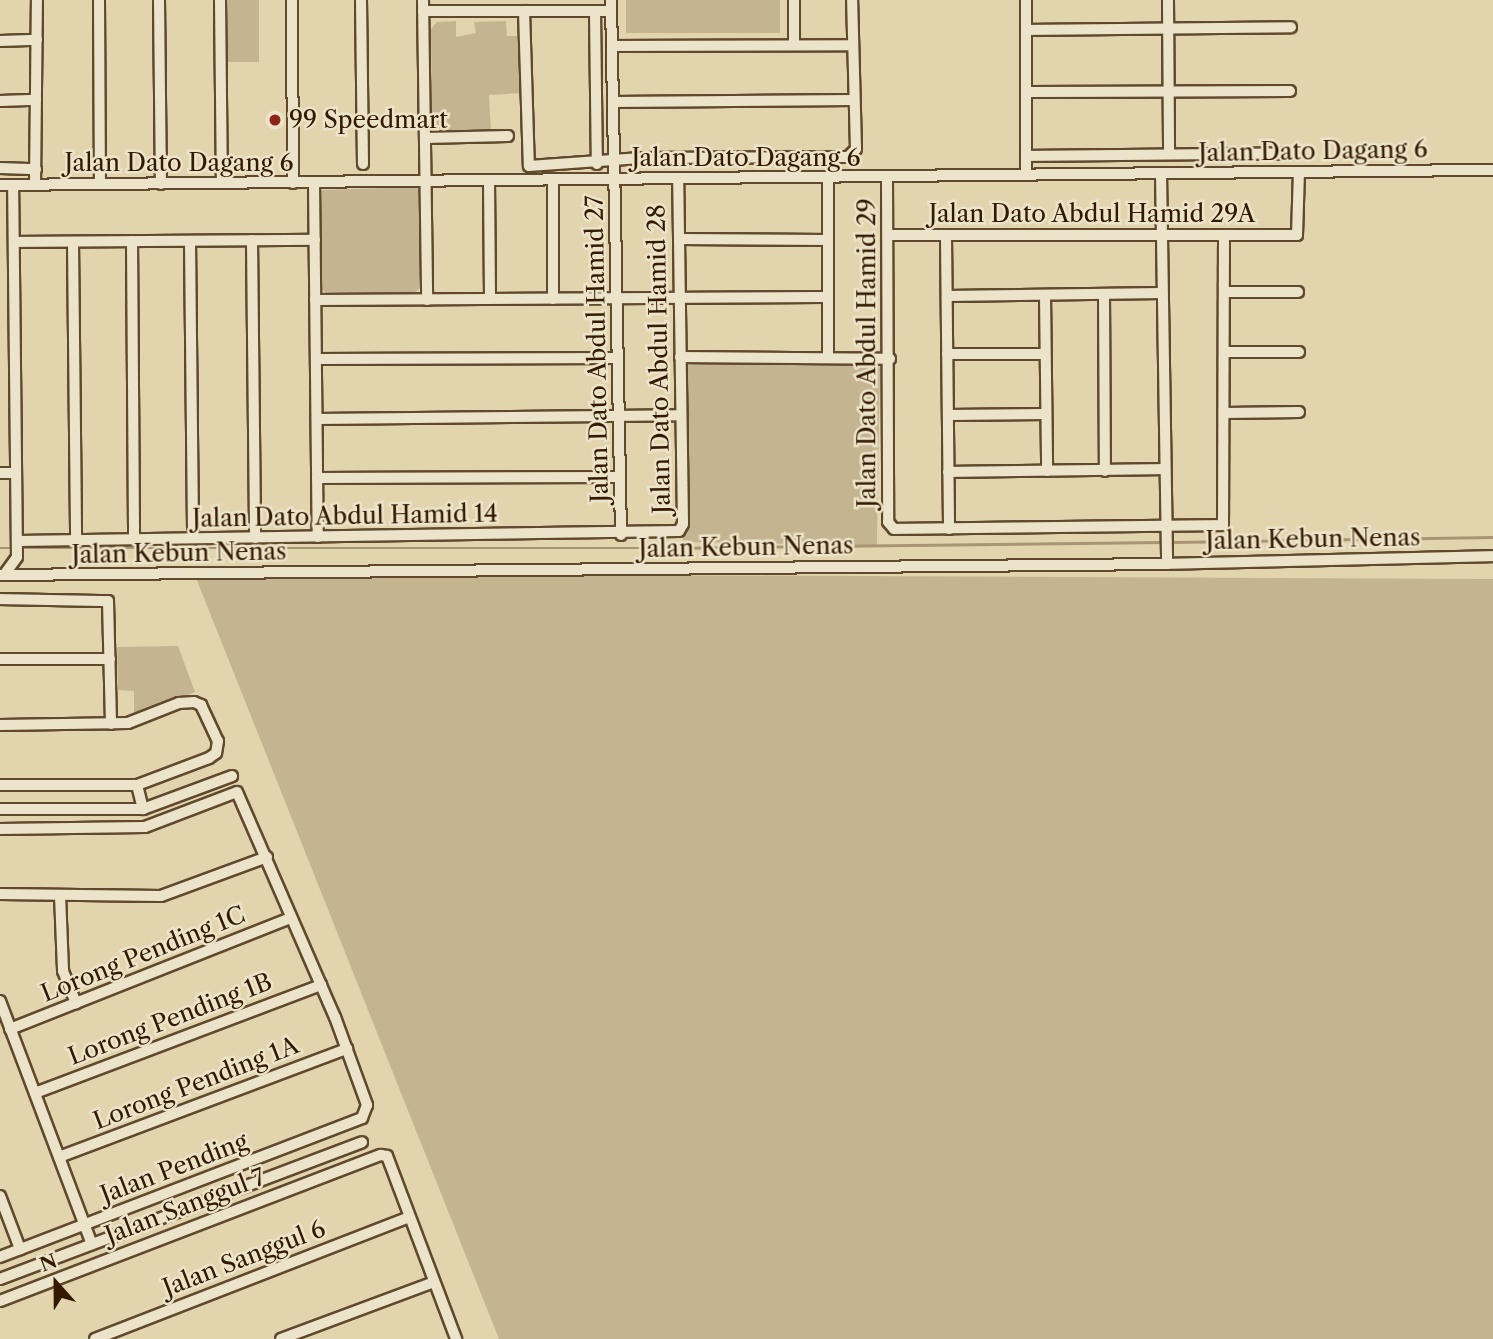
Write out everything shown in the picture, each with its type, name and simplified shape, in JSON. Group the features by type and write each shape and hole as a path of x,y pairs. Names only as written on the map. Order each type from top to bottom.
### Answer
{"street":[{"path":"35,185 37,0"},
{"path":"99,0 100,184"},
{"path":"159,0 161,184"},
{"path":"220,0 222,183"},
{"path":"292,0 293,183"},
{"path":"360,0 363,164"},
{"path":"423,0 428,300"},
{"path":"794,0 794,45"},
{"path":"524,11 529,166 614,163 641,158 848,157 856,149 852,0"},
{"path":"1026,0 1026,175"},
{"path":"1168,0 1169,154"},
{"path":"424,11 594,11 611,6"},
{"name":"Jalan Dato Abdul Hamid 27","path":"611,6 621,535"},
{"path":"594,11 597,164"},
{"path":"1026,30 1291,27"},
{"path":"0,41 37,40"},
{"path":"612,46 853,45"},
{"path":"1026,92 1290,91"},
{"path":"0,101 36,100"},
{"path":"613,102 854,100"},
{"path":"425,138 508,136"},
{"path":"1026,156 1290,153"},
{"path":"0,168 36,169"},
{"name":"Jalan Dato Dagang 6","path":"0,185 828,179 1493,170"},
{"name":"Jalan Dato Abdul Hamid 29A","path":"888,235 1297,235 1298,172"},
{"path":"1161,173 1167,564"},
{"name":"Jalan Dato Abdul Hamid 29","path":"887,178 890,527 949,529"},
{"path":"828,179 828,358"},
{"name":"Jalan Dato Abdul Hamid 28","path":"673,533 683,524 678,180"},
{"path":"489,181 490,299"},
{"path":"553,181 553,299"},
{"path":"314,183 318,537"},
{"path":"2,575 16,563 18,541 13,185"},
{"path":"946,237 949,529 1223,525 1224,235"},
{"path":"679,239 828,240"},
{"path":"252,240 255,538"},
{"path":"13,242 315,240"},
{"path":"132,241 134,539"},
{"path":"190,241 193,538"},
{"path":"73,242 76,540"},
{"path":"1224,292 1298,292"},
{"path":"947,296 1163,293"},
{"path":"1104,294 1105,471"},
{"path":"1045,295 1047,471"},
{"path":"316,300 828,296"},
{"path":"1225,352 1299,352"},
{"path":"947,354 1045,354"},
{"path":"680,357 890,359"},
{"path":"316,359 618,358"},
{"path":"1225,413 1299,412"},
{"path":"948,415 1045,414"},
{"path":"317,419 681,415"},
{"path":"948,472 1165,469"},
{"path":"0,473 15,473"},
{"path":"317,478 620,477"},
{"name":"Jalan Dato Abdul Hamid 14","path":"18,541 673,533"},
{"name":"Jalan Kebun Nenas","path":"2,575 1167,564 1493,556"},
{"path":"0,599 108,601 111,723"},
{"path":"0,659 110,659"},
{"path":"0,725 128,723 179,703 194,702 201,705 218,741 216,753 209,758 137,785 0,785"},
{"path":"0,809 143,809 232,776"},
{"path":"137,785 143,809"},
{"path":"0,829 145,827 232,793 240,795 347,1049"},
{"path":"0,894 161,896 267,857"},
{"path":"60,895 63,971 76,1003"},
{"name":"Lorong Pending 1C","path":"10,1028 290,918"},
{"name":"Lorong Pending 1B","path":"35,1093 321,985"},
{"path":"0,1002 92,1244"},
{"name":"Jalan Pending","path":"0,1257 362,1118 367,1105 347,1049"},
{"name":"Lorong Pending 1A","path":"59,1157 347,1049"},
{"path":"0,1279 362,1142"},
{"name":"Jalan Sanggul 7","path":"0,1301 373,1155 387,1156 409,1217"},
{"path":"0,1196 20,1249"},
{"path":"409,1217 457,1339"},
{"name":"Jalan Sanggul 6","path":"95,1339 409,1217"},
{"path":"281,1339 434,1282"}],"shaded area":[{"path":"226,0 259,0 259,62 226,62"},
{"path":"626,0 780,0 780,33 626,33"},
{"path":"456,21 456,37 476,33 474,22 506,21 507,36 519,36 520,93 489,95 491,131 444,132 432,124 431,29 437,22"},
{"path":"415,187 422,192 420,288 412,295 328,294 322,290 320,190"},
{"path":"686,363 880,366 877,545 683,542"},
{"path":"194,573 1493,579 1493,1339 499,1339"},
{"path":"178,646 195,692 134,716 134,691 118,690 117,647"}],"waterway":[{"path":"1171,542 1493,537"},
{"path":"19,548 669,548 1164,542"},
{"path":"0,548 13,548"}],"place":[{"name":"99 Speedmart","path":"275,120"}]}
